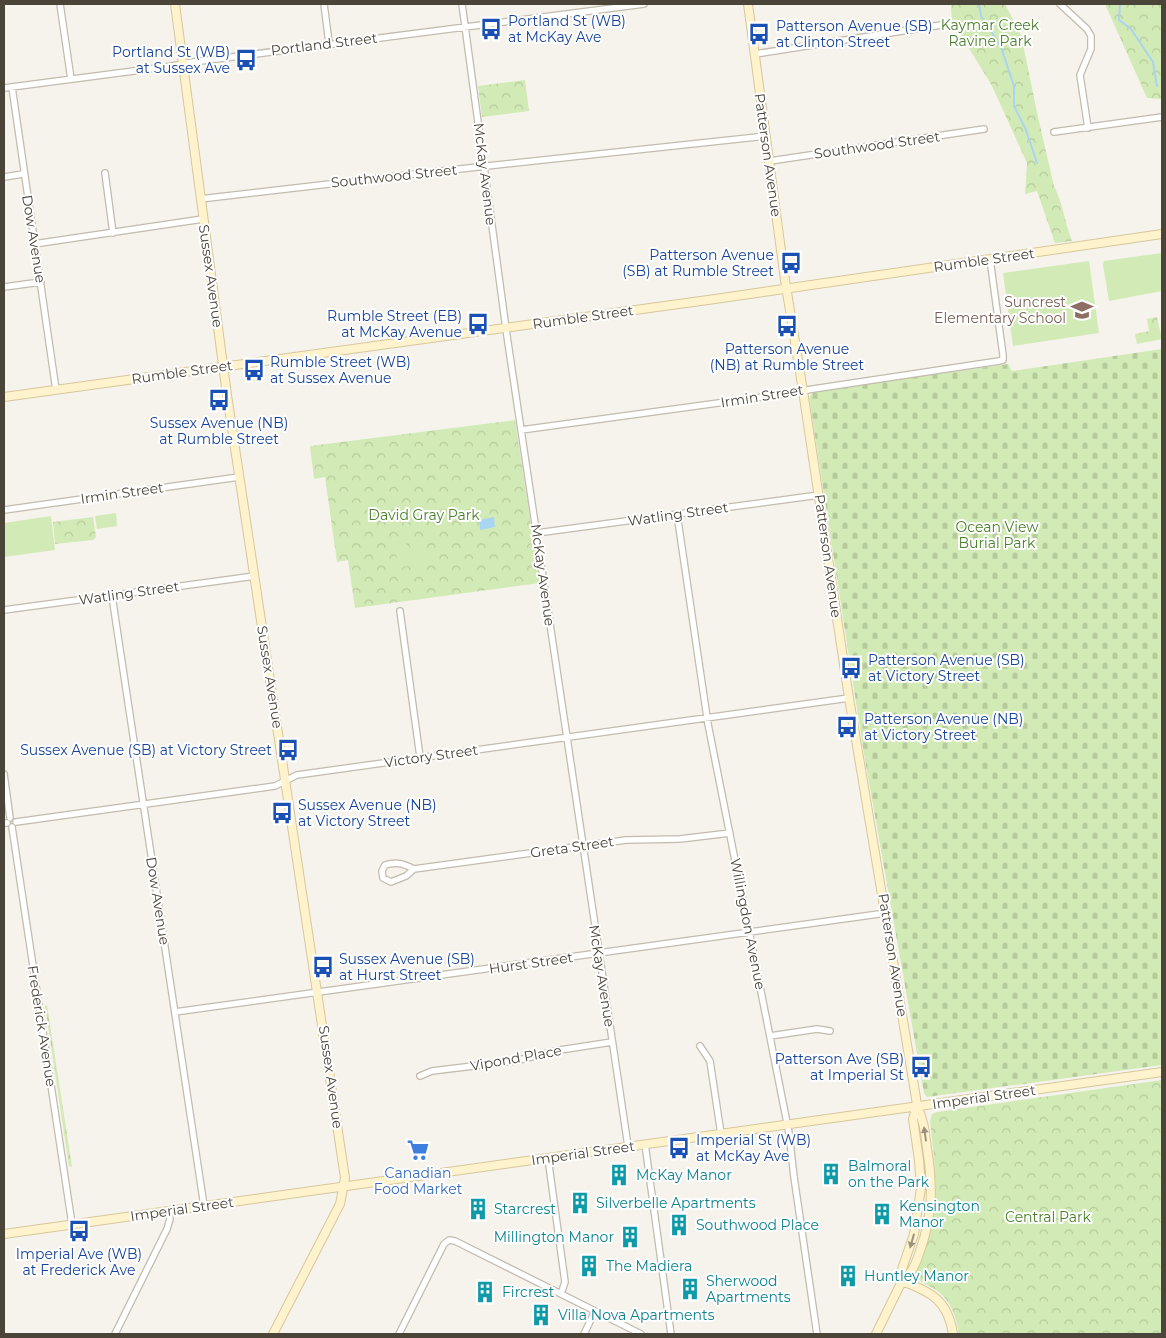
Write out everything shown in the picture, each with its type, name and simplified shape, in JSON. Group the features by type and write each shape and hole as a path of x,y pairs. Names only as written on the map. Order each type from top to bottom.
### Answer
{"street":[{"path":"60,4 70,79"},
{"name":"Sussex Avenue","path":"174,4 239,477 345,1175 340,1204 273,1334"},
{"path":"324,4 329,43"},
{"name":"McKay Avenue","path":"462,4 506,327 628,1146"},
{"name":"Portland Street","path":"4,88 329,43 644,4"},
{"name":"Patterson Avenue","path":"748,4 786,289 849,698 917,1106"},
{"path":"1060,4 1087,29 1092,40 1090,54 1080,75 1088,128"},
{"path":"755,54 941,25"},
{"name":"Dow Avenue","path":"12,87 23,174 56,390"},
{"path":"1054,132 1162,118"},
{"name":"Southwood Street","path":"770,161 984,129"},
{"name":"Southwood Street","path":"200,199 766,136"},
{"path":"105,173 113,233"},
{"path":"4,177 23,174"},
{"path":"34,244 204,220"},
{"name":"Rumble Street","path":"4,398 786,289 1162,234"},
{"name":"Irmin Street","path":"521,430 803,391 1003,360 990,259"},
{"path":"4,287 41,282"},
{"name":"Irmin Street","path":"4,510 239,477"},
{"name":"Watling Street","path":"536,533 819,495"},
{"name":"Willingdon Avenue","path":"677,514 707,717 787,1124 817,1334"},
{"name":"Watling Street","path":"4,610 255,576"},
{"name":"Dow Avenue","path":"112,596 204,1206"},
{"path":"400,611 420,757"},
{"name":"Victory Street","path":"10,823 275,786 297,775 849,698"},
{"name":"Frederick Avenue","path":"4,774 72,1224"},
{"name":"Greta Street","path":"414,869 402,863 391,863 385,865 382,871 383,878 391,882 406,876 414,869 583,845 636,839 692,838 730,833"},
{"name":"Hurst Street","path":"175,1012 886,913"},
{"path":"770,1036 817,1029 830,1031"},
{"name":"Vipond Place","path":"420,1076 432,1071 515,1061 568,1049 612,1042"},
{"path":"700,1046 710,1061 720,1134"},
{"name":"Imperial Street","path":"4,1234 1162,1072"},
{"path":"876,1334 902,1280 901,1272 914,1234 921,1188 913,1119 917,1106"},
{"path":"902,1280 910,1276 919,1256 929,1223 932,1198 923,1117 917,1106"},
{"path":"645,1144 671,1334"},
{"path":"548,1158 564,1279 561,1294"},
{"path":"115,1334 167,1229 170,1219 169,1211"},
{"path":"399,1334 444,1244 449,1240 455,1241 641,1334"},
{"path":"902,1280 932,1294 942,1303 950,1319 953,1334"},
{"path":"584,1334 595,1311"}],"green space":[{"name":"Kaymar Creek Ravine Park","path":"951,4 1005,4 1021,35 1054,186 1072,241 1055,243 1037,191 1025,194 1027,163 992,86 961,35 952,26"},
{"path":"1105,4 1162,4 1162,99 1147,98"},
{"path":"525,80 529,111 482,117 478,86"},
{"path":"1162,253 1162,291 1109,301 1104,261"},
{"path":"1089,261 1099,333 1013,346 1003,273"},
{"path":"1157,317 1162,339 1137,344 1135,334 1149,331 1147,319"},
{"name":"Ocean View Burial Park","path":"1162,349 1162,1065 927,1097 924,1093 864,754 809,397 818,391 1008,364 1012,371"},
{"name":"David Gray Park","path":"515,420 540,583 355,608 348,560 337,562 325,477 314,479 310,446"},
{"path":"116,513 117,526 97,529 95,516"},
{"path":"51,516 55,550 4,557 4,523"},
{"path":"93,517 96,537 93,540 55,544 53,522"},
{"path":"421,539 424,564 413,566 409,541"},
{"path":"406,541 410,566 398,567 395,543"},
{"path":"47,1005 72,1167 69,1166 45,1006"},
{"name":"Central Park","path":"1162,1080 1162,1334 959,1334 954,1315 946,1299 936,1290 921,1282 915,1274 930,1234 935,1206 935,1178 930,1121 932,1114"}],"water":[{"path":"494,517 495,527 480,530 479,520"}],"waterway":[{"path":"979,4 981,16 1001,47 1014,86 1014,106 1026,130 1037,163"},
{"path":"1120,4 1119,20 1131,29 1153,62 1157,86"}],"place":[{"name":"Portland St (WB) at McKay Ave","path":"491,29"},
{"name":"Patterson Avenue (SB) at Clinton Street","path":"759,34"},
{"name":"Portland St (WB) at Sussex Ave","path":"246,60"},
{"name":"Patterson Avenue (SB) at Rumble Street","path":"791,263"},
{"name":"Suncrest Elementary School","path":"1082,310"},
{"name":"Rumble Street (EB) at McKay Avenue","path":"478,324"},
{"name":"Patterson Avenue (NB) at Rumble Street","path":"787,326"},
{"name":"Rumble Street (WB) at Sussex Avenue","path":"254,370"},
{"name":"Sussex Avenue (NB) at Rumble Street","path":"219,400"},
{"name":"Patterson Avenue (SB) at Victory Street","path":"851,668"},
{"name":"Patterson Avenue (NB) at Victory Street","path":"847,727"},
{"name":"Sussex Avenue (SB) at Victory Street","path":"288,750"},
{"name":"Sussex Avenue (NB) at Victory Street","path":"282,813"},
{"name":"Sussex Avenue (SB) at Hurst Street","path":"323,967"},
{"name":"Patterson Ave (SB) at Imperial St","path":"921,1067"},
{"name":"Imperial St (WB) at McKay Ave","path":"679,1148"},
{"name":"Canadian Food Market","path":"418,1150"},
{"name":"Balmoral on the Park","path":"831,1174"},
{"name":"McKay Manor","path":"619,1175"},
{"name":"Silverbelle Apartments","path":"580,1203"},
{"name":"Starcrest","path":"478,1209"},
{"name":"Kensington Manor","path":"882,1214"},
{"name":"Southwood Place","path":"679,1225"},
{"name":"Imperial Ave (WB) at Frederick Ave","path":"79,1231"},
{"name":"Millington Manor","path":"630,1237"},
{"name":"The Madiera","path":"589,1266"},
{"name":"Huntley Manor","path":"848,1276"},
{"name":"Sherwood Apartments","path":"690,1289"},
{"name":"Fircrest","path":"485,1292"},
{"name":"Villa Nova Apartments","path":"541,1315"}]}
